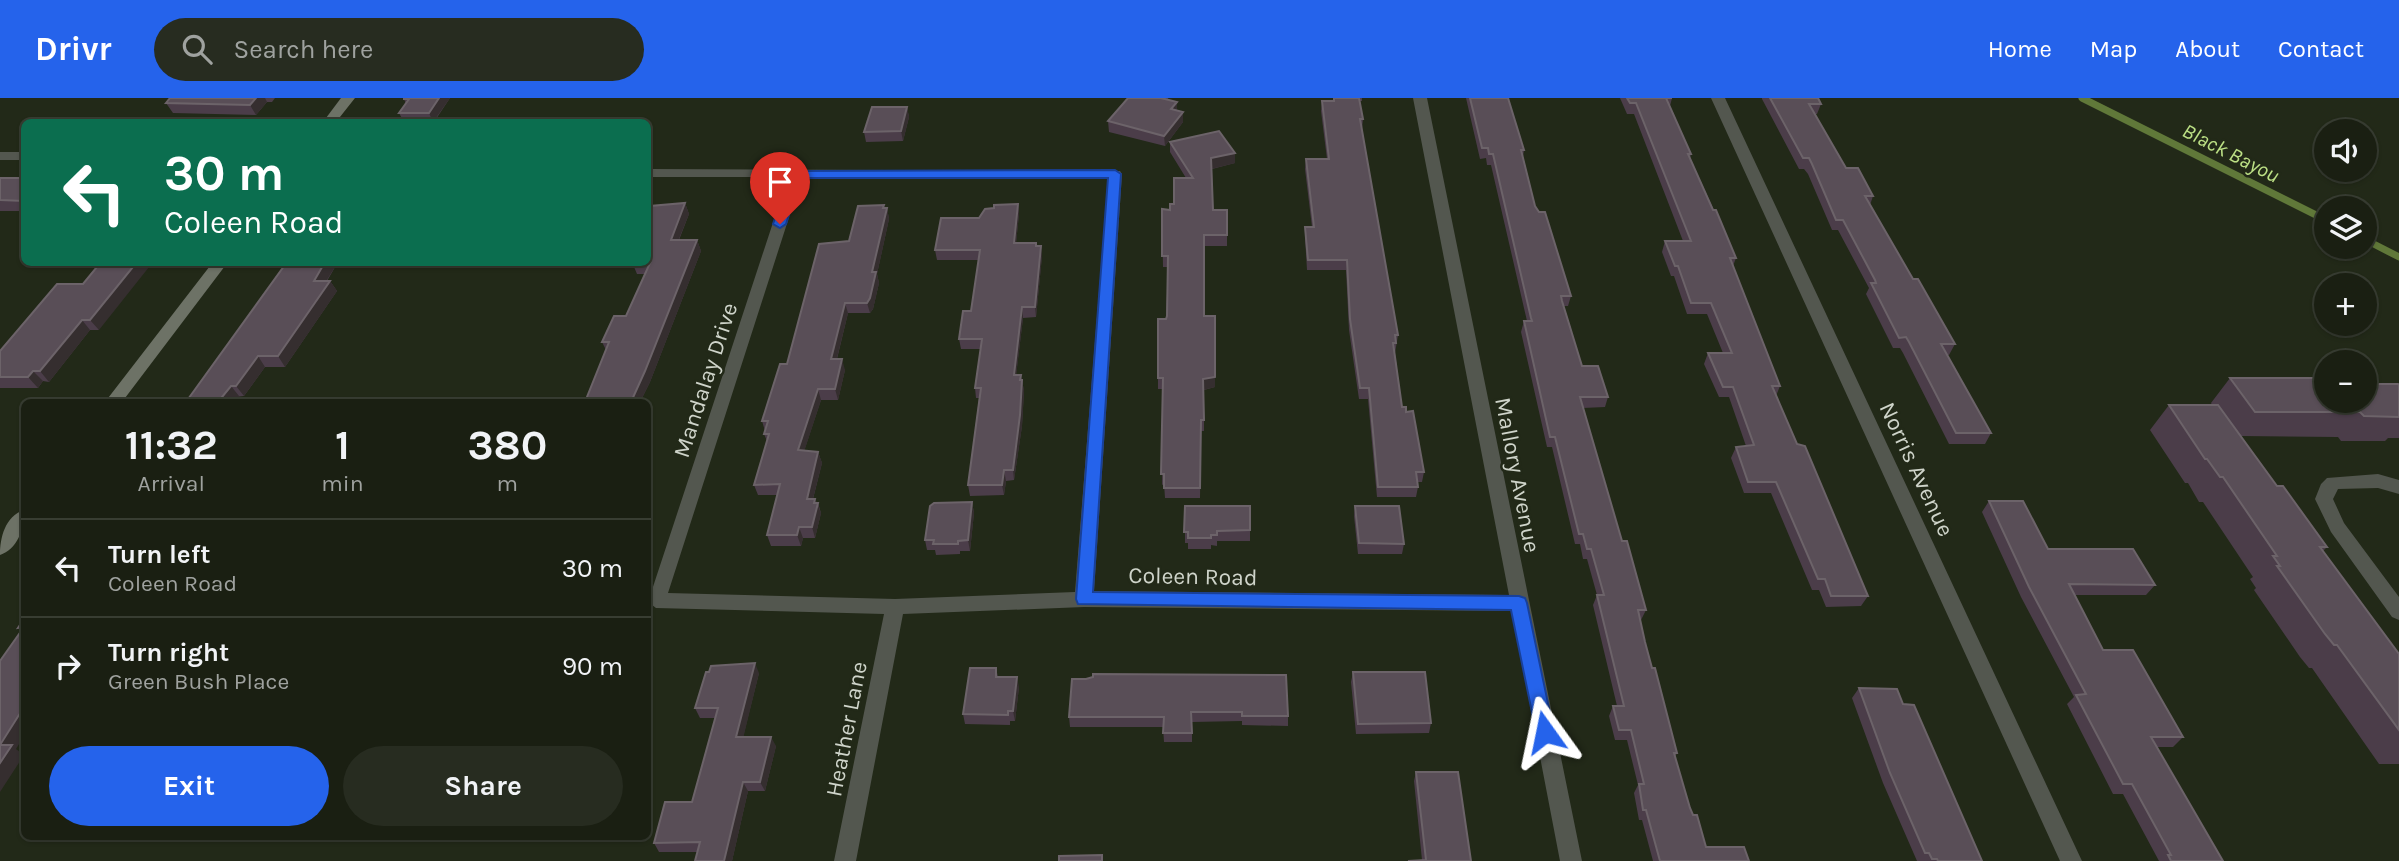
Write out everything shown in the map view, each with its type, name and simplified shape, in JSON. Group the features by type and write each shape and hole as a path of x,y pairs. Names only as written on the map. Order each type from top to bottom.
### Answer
{"street":[{"path":"331,119 348,98"},
{"name":"Mallory Avenue","path":"1420,98 1571,861"},
{"name":"Norris Avenue","path":"1718,98 2071,861"},
{"path":"0,156 21,156"},
{"path":"651,173 1115,174 1084,599"},
{"name":"Mandalay Drive","path":"656,600 796,174"},
{"path":"115,399 218,266"},
{"path":"2399,487 2378,481 2333,483 2327,489 2324,499 2337,527 2399,612"},
{"path":"0,548 21,521"},
{"name":"Coleen Road","path":"656,600 895,607 1084,599 1519,603"},
{"name":"Heather Lane","path":"845,861 895,607"}],"building":[{"path":"170,98 256,98 250,105 166,103"},
{"path":"404,98 439,98 429,113 399,113 409,99"},
{"path":"1128,98 1161,98 1177,102 1171,109 1183,112 1164,136 1108,121"},
{"path":"1334,98 1359,98 1363,119 1360,119 1398,335 1395,335 1396,343 1393,343 1402,407 1406,407 1406,412 1413,411 1424,472 1416,472 1418,487 1378,487 1369,388 1360,388 1350,319 1347,260 1308,260 1305,227 1314,227 1306,159 1329,159 1322,101 1334,101"},
{"path":"1470,98 1508,98 1524,150 1521,150 1535,206 1539,212 1545,212 1571,296 1561,296 1582,366 1598,366 1608,397 1580,397 1622,541 1627,541 1646,610 1638,610 1690,808 1693,815 1697,815 1706,847 1744,847 1749,861 1660,861 1646,810 1643,810 1639,784 1644,784 1631,730 1619,730 1613,706 1624,706 1597,595 1604,595 1591,549 1587,549 1583,534 1579,534 1555,437 1550,437 1524,321 1532,321 1493,154 1489,154 1488,148 1482,148"},
{"path":"1627,98 1666,98 1691,154 1688,154 1736,258 1730,258 1780,386 1772,386 1797,444 1805,446 1868,596 1831,596 1825,579 1818,579 1776,482 1748,482 1736,447 1754,445 1733,387 1723,387 1708,353 1732,353 1711,303 1691,303 1678,266 1675,266 1665,241 1691,241 1636,103 1630,103"},
{"path":"1770,98 1818,98 1821,104 1809,104 1846,168 1858,168 1873,196 1865,196 1913,279 1918,279 1955,344 1941,344 1991,433 1956,433 1906,337 1899,338 1871,283 1876,283 1875,280 1843,220 1836,220 1809,158 1803,158"},
{"path":"872,107 907,107 901,131 864,132"},
{"path":"1219,131 1235,153 1211,158 1213,210 1227,210 1227,235 1204,235 1204,316 1215,316 1215,377 1203,379 1204,420 1201,420 1200,488 1164,488 1164,474 1161,474 1163,378 1158,378 1158,319 1166,319 1167,316 1168,256 1162,256 1162,209 1170,210 1170,204 1174,204 1174,178 1193,178 1170,142"},
{"path":"0,178 21,178 21,201 0,200"},
{"path":"685,203 671,240 697,240 632,399 586,399 609,342 602,342 614,316 626,316 649,266 651,266 651,206"},
{"path":"1018,204 1014,243 1036,243 1036,246 1041,246 1035,307 1022,307 1014,375 1021,375 1022,380 1013,470 1004,470 1002,485 968,485 981,388 975,388 982,339 959,339 963,311 971,311 980,250 935,250 941,218 979,218 985,209 994,208 994,205"},
{"path":"884,205 883,208 887,208 872,272 876,272 870,298 867,303 845,303 831,359 842,359 835,389 818,389 798,450 818,452 807,499 815,499 814,503 818,503 812,527 799,527 797,535 767,535 780,484 754,485 769,434 764,434 768,421 762,421 780,364 787,364 819,244 849,241 858,206"},
{"path":"98,266 134,266 90,320 82,320 40,371 33,371 28,377 0,377 0,351 57,284 83,284"},
{"path":"284,266 323,266 314,281 330,281 278,356 258,356 236,386 231,386 220,399 188,399"},
{"path":"2230,378 2314,378 2314,412 2255,412"},
{"path":"2377,384 2399,385 2399,417 2364,416 2361,413 2377,413"},
{"path":"2169,405 2218,405 2277,486 2283,486 2327,547 2320,547 2399,654 2399,730 2337,645 2325,634 2277,566 2280,566 2273,556 2277,556 2223,477 2220,477 2205,459"},
{"path":"1989,501 2023,501 2048,549 2133,549 2155,585 2069,584 2103,650 2133,650 2183,737 2151,737 2223,861 2171,861 2168,855 2171,855 2132,784 2123,784 2076,695 2086,694 2029,587"},
{"path":"972,502 968,540 958,541 958,544 933,544 934,540 925,540 930,506 934,503"},
{"path":"1185,506 1250,506 1250,530 1217,531 1217,535 1211,535 1211,538 1188,538 1188,532 1184,532"},
{"path":"1355,506 1399,506 1404,544 1359,543"},
{"path":"21,631 21,712 0,745 0,661"},
{"path":"755,663 736,737 771,737 760,782 743,782 724,861 695,861 700,842 654,843 665,802 692,802 718,708 695,708 706,672 709,672 711,666"},
{"path":"970,668 996,668 996,677 1017,677 1013,711 1008,711 1008,715 963,714"},
{"path":"1353,672 1425,672 1431,723 1358,724"},
{"path":"1093,674 1286,675 1288,716 1242,716 1242,712 1191,712 1192,733 1163,733 1164,717 1069,717 1072,679 1086,679 1093,677"},
{"path":"1859,688 1897,689 1903,704 1914,705 1982,861 1938,861 1925,853 1890,773"},
{"path":"0,745 12,745 0,763"},
{"path":"1416,772 1458,772 1471,861 1408,861 1426,860"},
{"path":"1102,855 1102,861 1059,861 1059,856"}],"waterway":[{"name":"Black Bayou","path":"2082,98 2314,214"},
{"name":"Black Bayou","path":"2377,246 2399,257"}],"route":[{"path":"780,224 796,174 1115,174 1084,599 1519,603 1545,732"}]}
